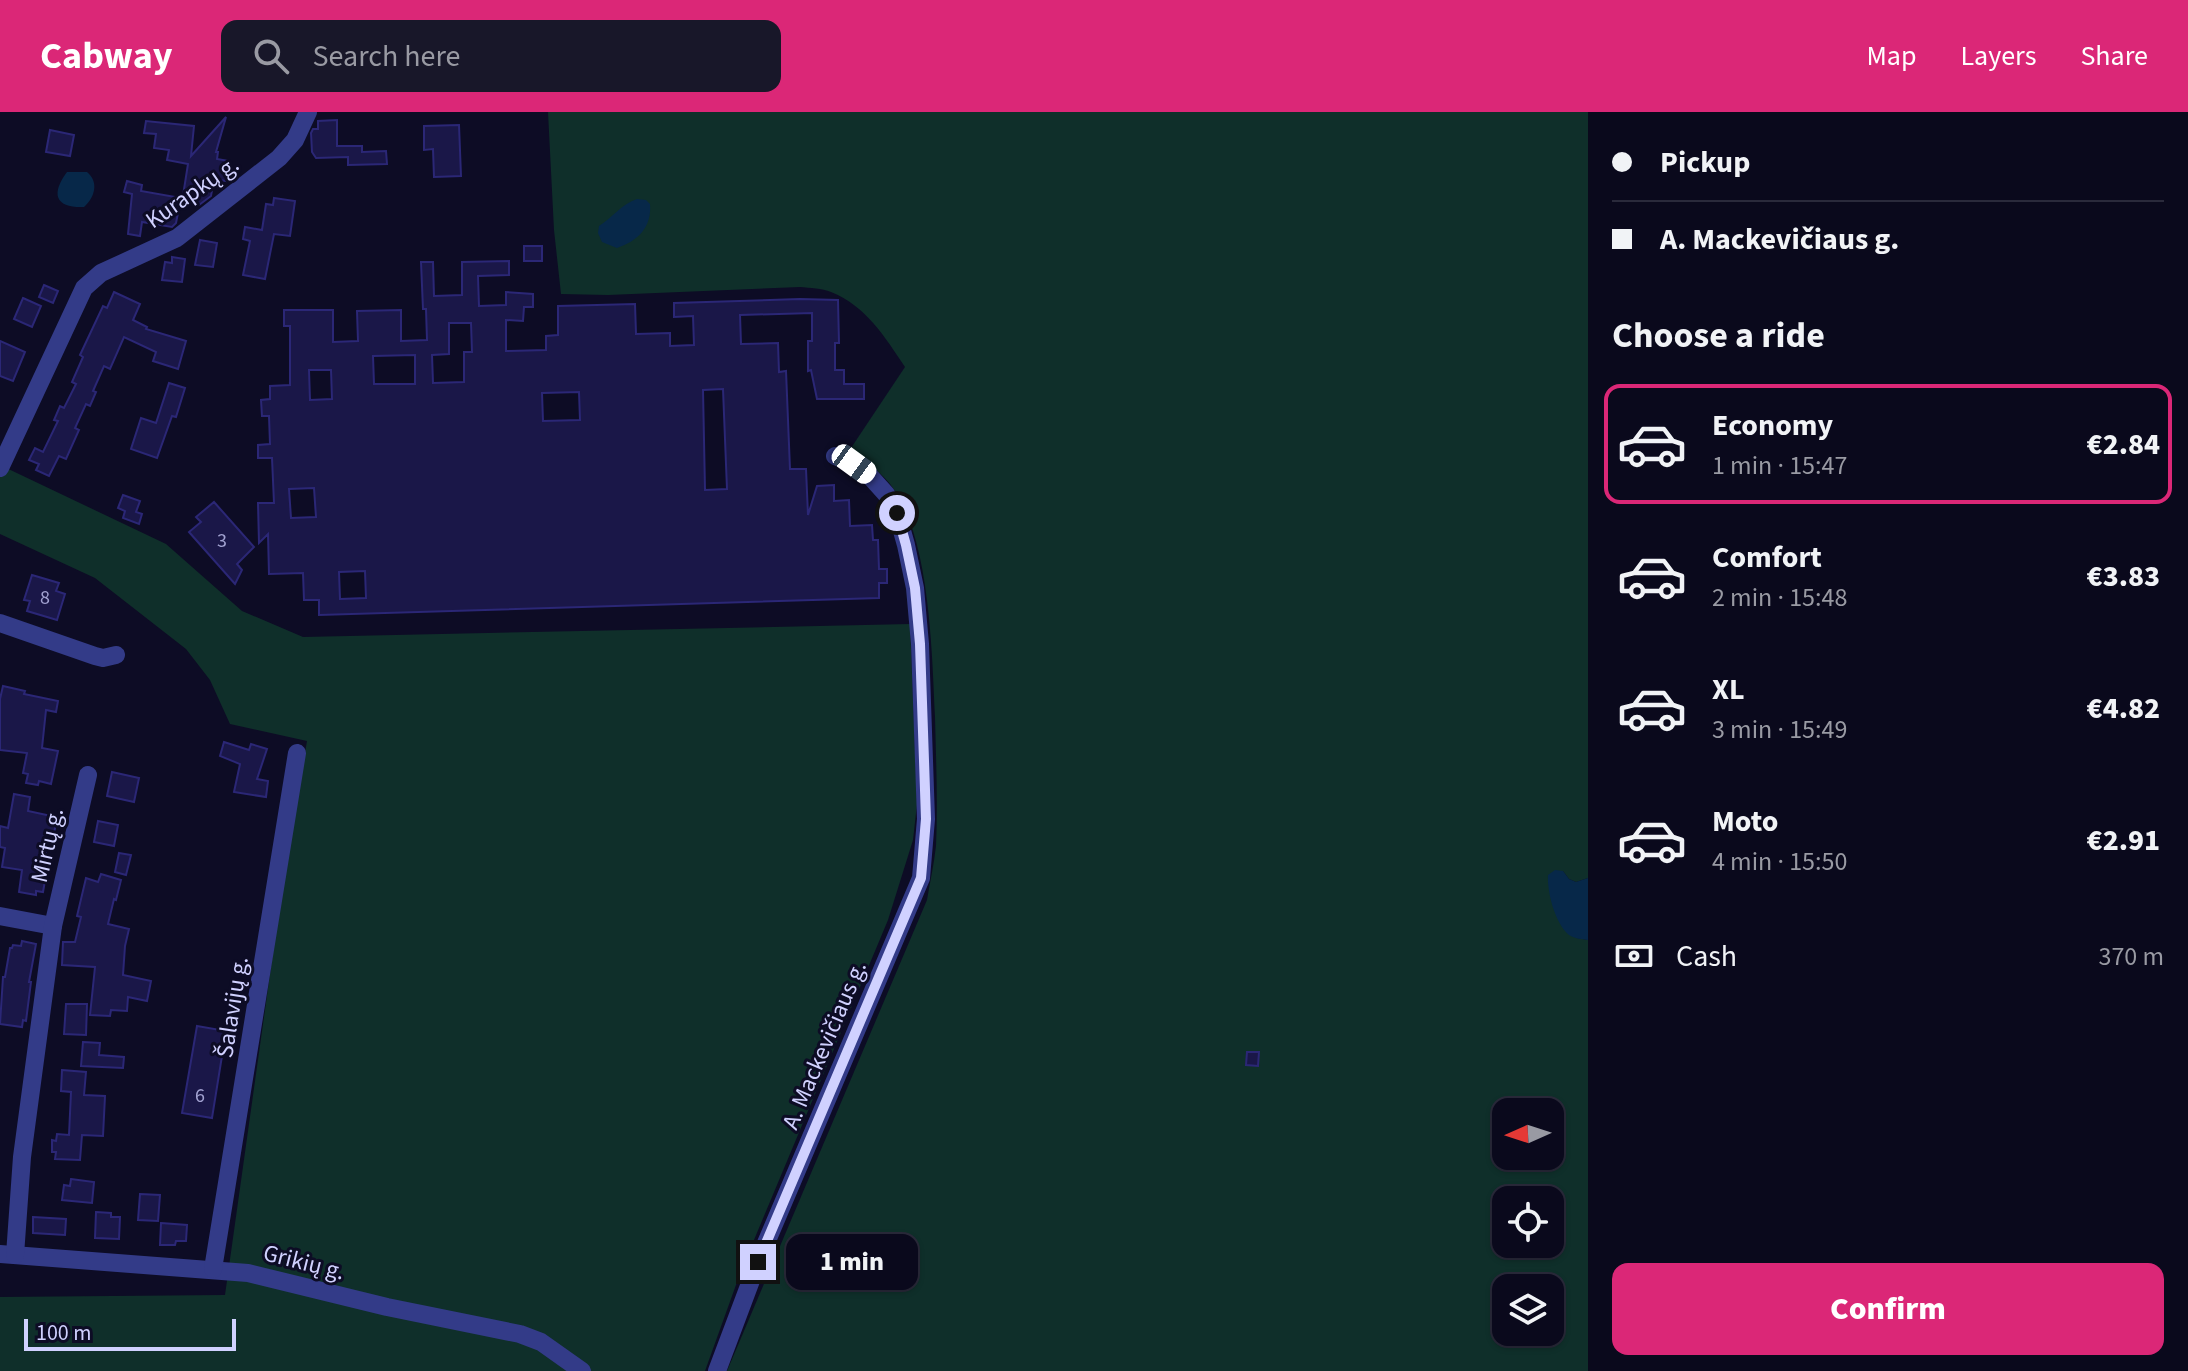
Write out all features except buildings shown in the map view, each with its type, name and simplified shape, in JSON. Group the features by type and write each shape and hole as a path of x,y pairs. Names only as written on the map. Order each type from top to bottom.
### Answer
{"street":[{"name":"Kurapkų g.","path":"0,468 84,288 101,273 177,238 279,158 295,140 308,112"},
{"name":"A. Mackevičiaus g.","path":"717,1371 758,1262 921,878 926,819 915,588 897,513 886,494 868,474 835,456"},
{"path":"0,623 95,656 116,655"},
{"name":"Šalavijų g.","path":"213,1269 297,753"},
{"name":"Mirtų g.","path":"8,1255 53,926 88,775"},
{"path":"0,916 53,926"},
{"name":"Grikių g.","path":"8,1255 248,1273 387,1307 520,1334 541,1342 582,1371"}],"green space":[{"path":"548,112 1588,112 1588,878 1576,882 1563,871 1577,938 1588,940 1588,1371 727,1371 927,900 932,873 937,830 935,717 930,631 922,569 907,513 895,491 874,469 847,454 905,367 865,314 855,305 824,290 800,287 561,294 554,230"},
{"path":"0,465 166,544 242,611 303,637 910,624 917,804 913,840 888,920 741,1271 705,1371 0,1371 0,1297 225,1295 279,910 307,741 230,724 210,680 186,649 95,578 0,534"}],"water":[{"path":"67,172 87,172 93,180 93,194 84,207 67,205 59,198 59,187"},
{"path":"637,199 650,204 649,220 642,232 617,248 602,242 599,226"},
{"path":"1555,870 1563,871 1576,882 1588,878 1588,940 1569,935 1556,915 1548,882 1548,875"}],"route":[{"path":"758,1262 921,878 926,819 920,644 915,588 897,513"}]}
